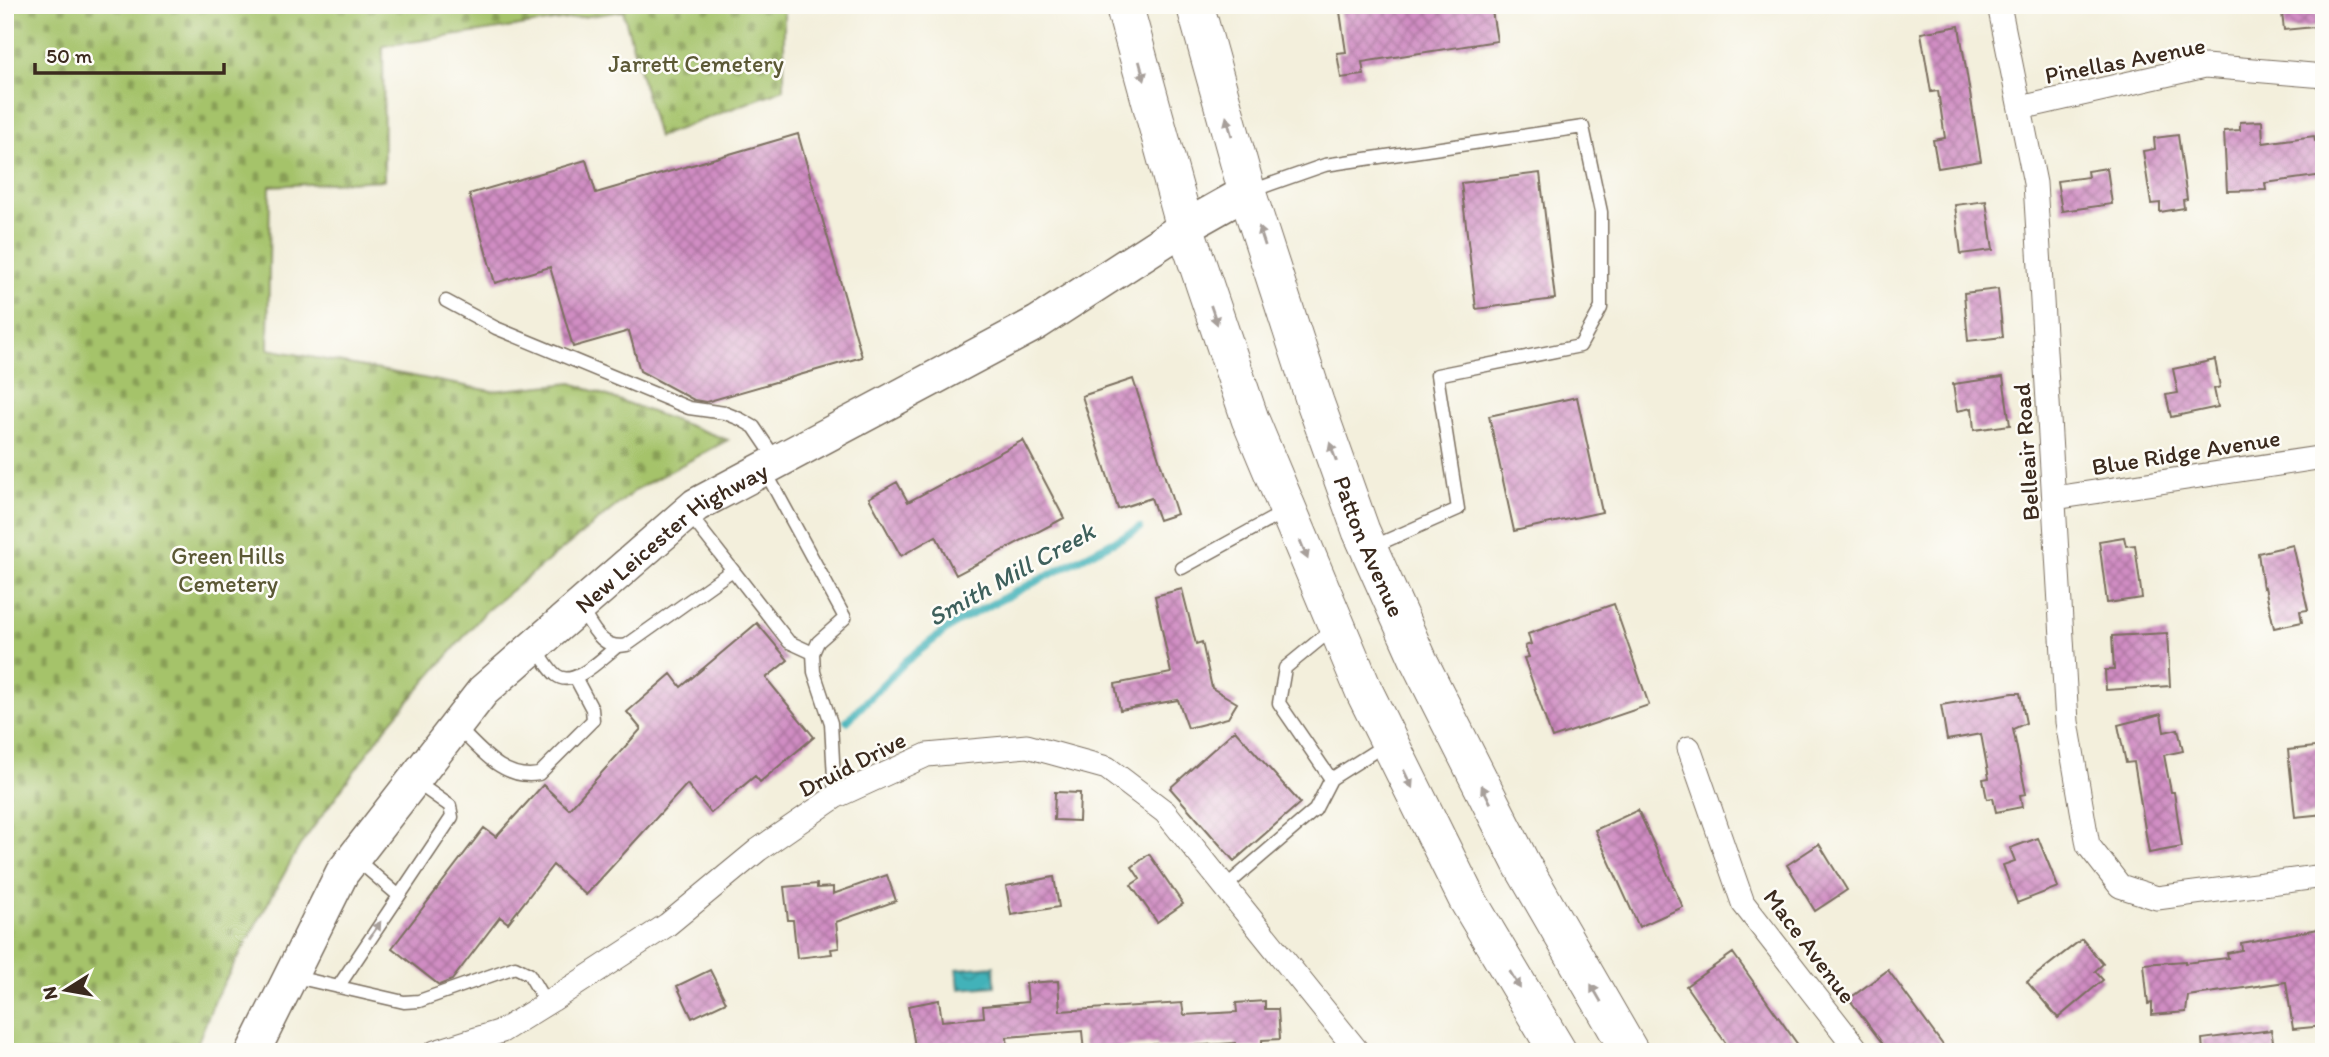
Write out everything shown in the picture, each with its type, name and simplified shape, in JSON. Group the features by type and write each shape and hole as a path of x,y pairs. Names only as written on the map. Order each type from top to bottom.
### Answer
{"main road":[{"path":"1124,5 1185,227 1250,419 1336,627 1389,742 1467,899 1558,1052"},
{"name":"Patton Avenue","path":"1195,5 1247,192 1315,402 1369,549 1419,661 1522,865 1630,1052"},
{"name":"New Leicester Highway","path":"253,1052 342,873 483,691 688,512 1037,323 1185,227 1247,192"}],"street":[{"name":"Belleair Road","path":"1999,5 2035,183 2069,735 2088,845 2120,886 2157,898 2324,876"},
{"name":"Pinellas Avenue","path":"2020,108 2205,66 2324,76"},
{"name":"Blue Ridge Avenue","path":"2055,498 2324,457"},
{"name":"Druid Drive","path":"435,1052 502,1031 546,1003 667,925 758,850 835,797 927,755 1027,746 1107,768 1164,812 1358,1052"},
{"name":"Mace Avenue","path":"1689,748 1743,903 1858,1052"}],"lane":[{"path":"1247,192 1325,165 1583,127 1601,212 1601,308 1580,346 1437,375 1458,509 1369,549"},
{"path":"446,301 496,328 689,408 725,413 754,427 845,618 818,642 813,653 814,671 831,723 835,797"},
{"path":"1182,568 1288,510"},
{"path":"688,512 731,571 789,642 813,653"},
{"path":"534,646 556,674 562,678 575,677 615,648 627,645 731,571"},
{"path":"580,607 599,637 615,648"},
{"path":"1331,779 1279,703 1285,668 1336,627"},
{"path":"456,725 492,760 515,775 539,774 593,720 592,709 575,677"},
{"path":"1225,887 1315,810 1331,779 1389,742"},
{"path":"338,987 453,812 450,806 413,780"},
{"path":"354,857 398,895"},
{"path":"290,976 404,1003 419,1001 515,967 529,974 546,1003"}],"green space":[{"name":"Green Hills Cemetery","path":"5,5 476,5 477,9 511,5 784,5 784,89 658,137 623,11 383,46 384,180 270,186 268,349 492,391 572,383 728,440 637,489 486,611 388,725 299,847 216,997 194,1052 5,1052"}],"water":[{"path":"994,966 995,986 959,989 957,969"}],"building":[{"path":"1339,5 1491,5 1497,41 1362,62 1364,75 1341,78 1337,53 1346,52"},
{"path":"2281,5 2324,5 2324,26 2284,30"},
{"path":"1959,26 1981,161 1938,168 1933,140 1945,138 1938,91 1931,92 1921,33"},
{"path":"2262,121 2263,143 2314,136 2315,141 2324,140 2324,175 2265,183 2266,190 2227,191 2224,131 2240,130 2240,122"},
{"path":"798,134 862,357 706,402 694,400 640,371 629,331 573,347 550,267 495,283 469,194 586,160 596,193"},
{"path":"2178,135 2187,199 2183,200 2184,208 2160,212 2160,203 2151,204 2143,151 2155,149 2154,138"},
{"path":"2107,168 2112,204 2062,211 2057,181 2088,177 2087,171"},
{"path":"1540,173 1555,299 1476,309 1461,183"},
{"path":"1986,201 1993,250 1961,254 1955,205"},
{"path":"1998,289 2003,337 1968,341 1964,293"},
{"path":"2215,360 2220,387 2214,389 2218,407 2171,417 2166,395 2178,393 2173,369"},
{"path":"2003,377 2010,425 1974,430 1972,408 1957,411 1953,384"},
{"path":"1133,379 1177,514 1159,520 1151,498 1118,509 1082,396"},
{"path":"1577,397 1602,512 1514,531 1489,416"},
{"path":"1023,440 1064,518 956,575 936,536 901,556 869,498 897,482 908,502"},
{"path":"2124,537 2126,546 2135,545 2142,598 2107,603 2099,541"},
{"path":"2293,545 2308,610 2300,611 2302,622 2274,628 2265,587 2263,588 2258,553"},
{"path":"1182,589 1196,644 1202,642 1212,688 1237,703 1228,718 1188,728 1178,700 1120,710 1115,684 1171,673 1155,596"},
{"path":"1614,604 1649,705 1552,738 1524,658 1529,657 1525,646 1531,644 1528,634"},
{"path":"757,623 788,660 766,678 814,737 760,782 755,776 711,813 687,784 586,895 553,865 508,923 500,917 452,980 439,985 392,948 484,828 496,837 543,785 569,809 641,729 627,712 671,674 681,687"},
{"path":"2167,633 2170,686 2106,690 2105,670 2114,670 2112,636"},
{"path":"2020,693 2026,723 2013,729 2026,794 2020,795 2022,807 1996,812 1993,798 1987,799 1983,779 1989,778 1981,734 1947,740 1941,705"},
{"path":"2161,714 2164,732 2178,729 2183,751 2164,755 2171,792 2174,792 2182,847 2149,853 2134,762 2126,763 2118,725"},
{"path":"1235,730 1300,803 1234,861 1170,788"},
{"path":"2324,746 2324,814 2295,817 2288,750"},
{"path":"1055,792 1080,793 1079,821 1054,820"},
{"path":"1638,810 1683,907 1639,927 1595,830"},
{"path":"2038,838 2058,887 2017,903 2003,865 2015,861 2010,848"},
{"path":"1819,844 1847,890 1815,911 1787,865"},
{"path":"1149,854 1183,904 1157,922 1131,885 1140,879 1132,867"},
{"path":"887,875 896,901 836,922 839,948 831,949 832,954 797,958 793,920 788,920 784,887 817,884 817,888 833,887 833,894"},
{"path":"1054,877 1059,907 1011,915 1006,886"},
{"path":"2324,928 2324,1026 2293,1029 2286,982 2188,996 2186,1012 2152,1015 2152,1003 2148,1004 2144,964 2228,958 2227,953 2242,950 2241,943"},
{"path":"2082,939 2103,964 2095,971 2103,980 2058,1018 2027,982"},
{"path":"1733,953 1803,1052 1732,1052 1686,986"},
{"path":"710,970 726,1002 692,1018 677,986"},
{"path":"1888,970 1948,1052 1889,1052 1849,999"},
{"path":"1058,981 1060,1011 1182,1003 1184,1015 1237,1012 1236,1003 1265,1001 1265,1009 1278,1009 1280,1039 1262,1040 1262,1047 1235,1049 1235,1043 1157,1048 1157,1044 1119,1048 1119,1052 1084,1052 1082,1031 1007,1037 1008,1052 916,1052 908,1006 939,1000 942,1021 984,1017 983,1006 1028,1002 1026,983"},
{"path":"2271,1030 2275,1052 2203,1052 2202,1039"}],"waterway":[{"name":"Smith Mill Creek","path":"847,721 906,661 955,623 1140,528"}],"park label":[{"name":"Jarrett Cemetery","path":"696,63"}]}
